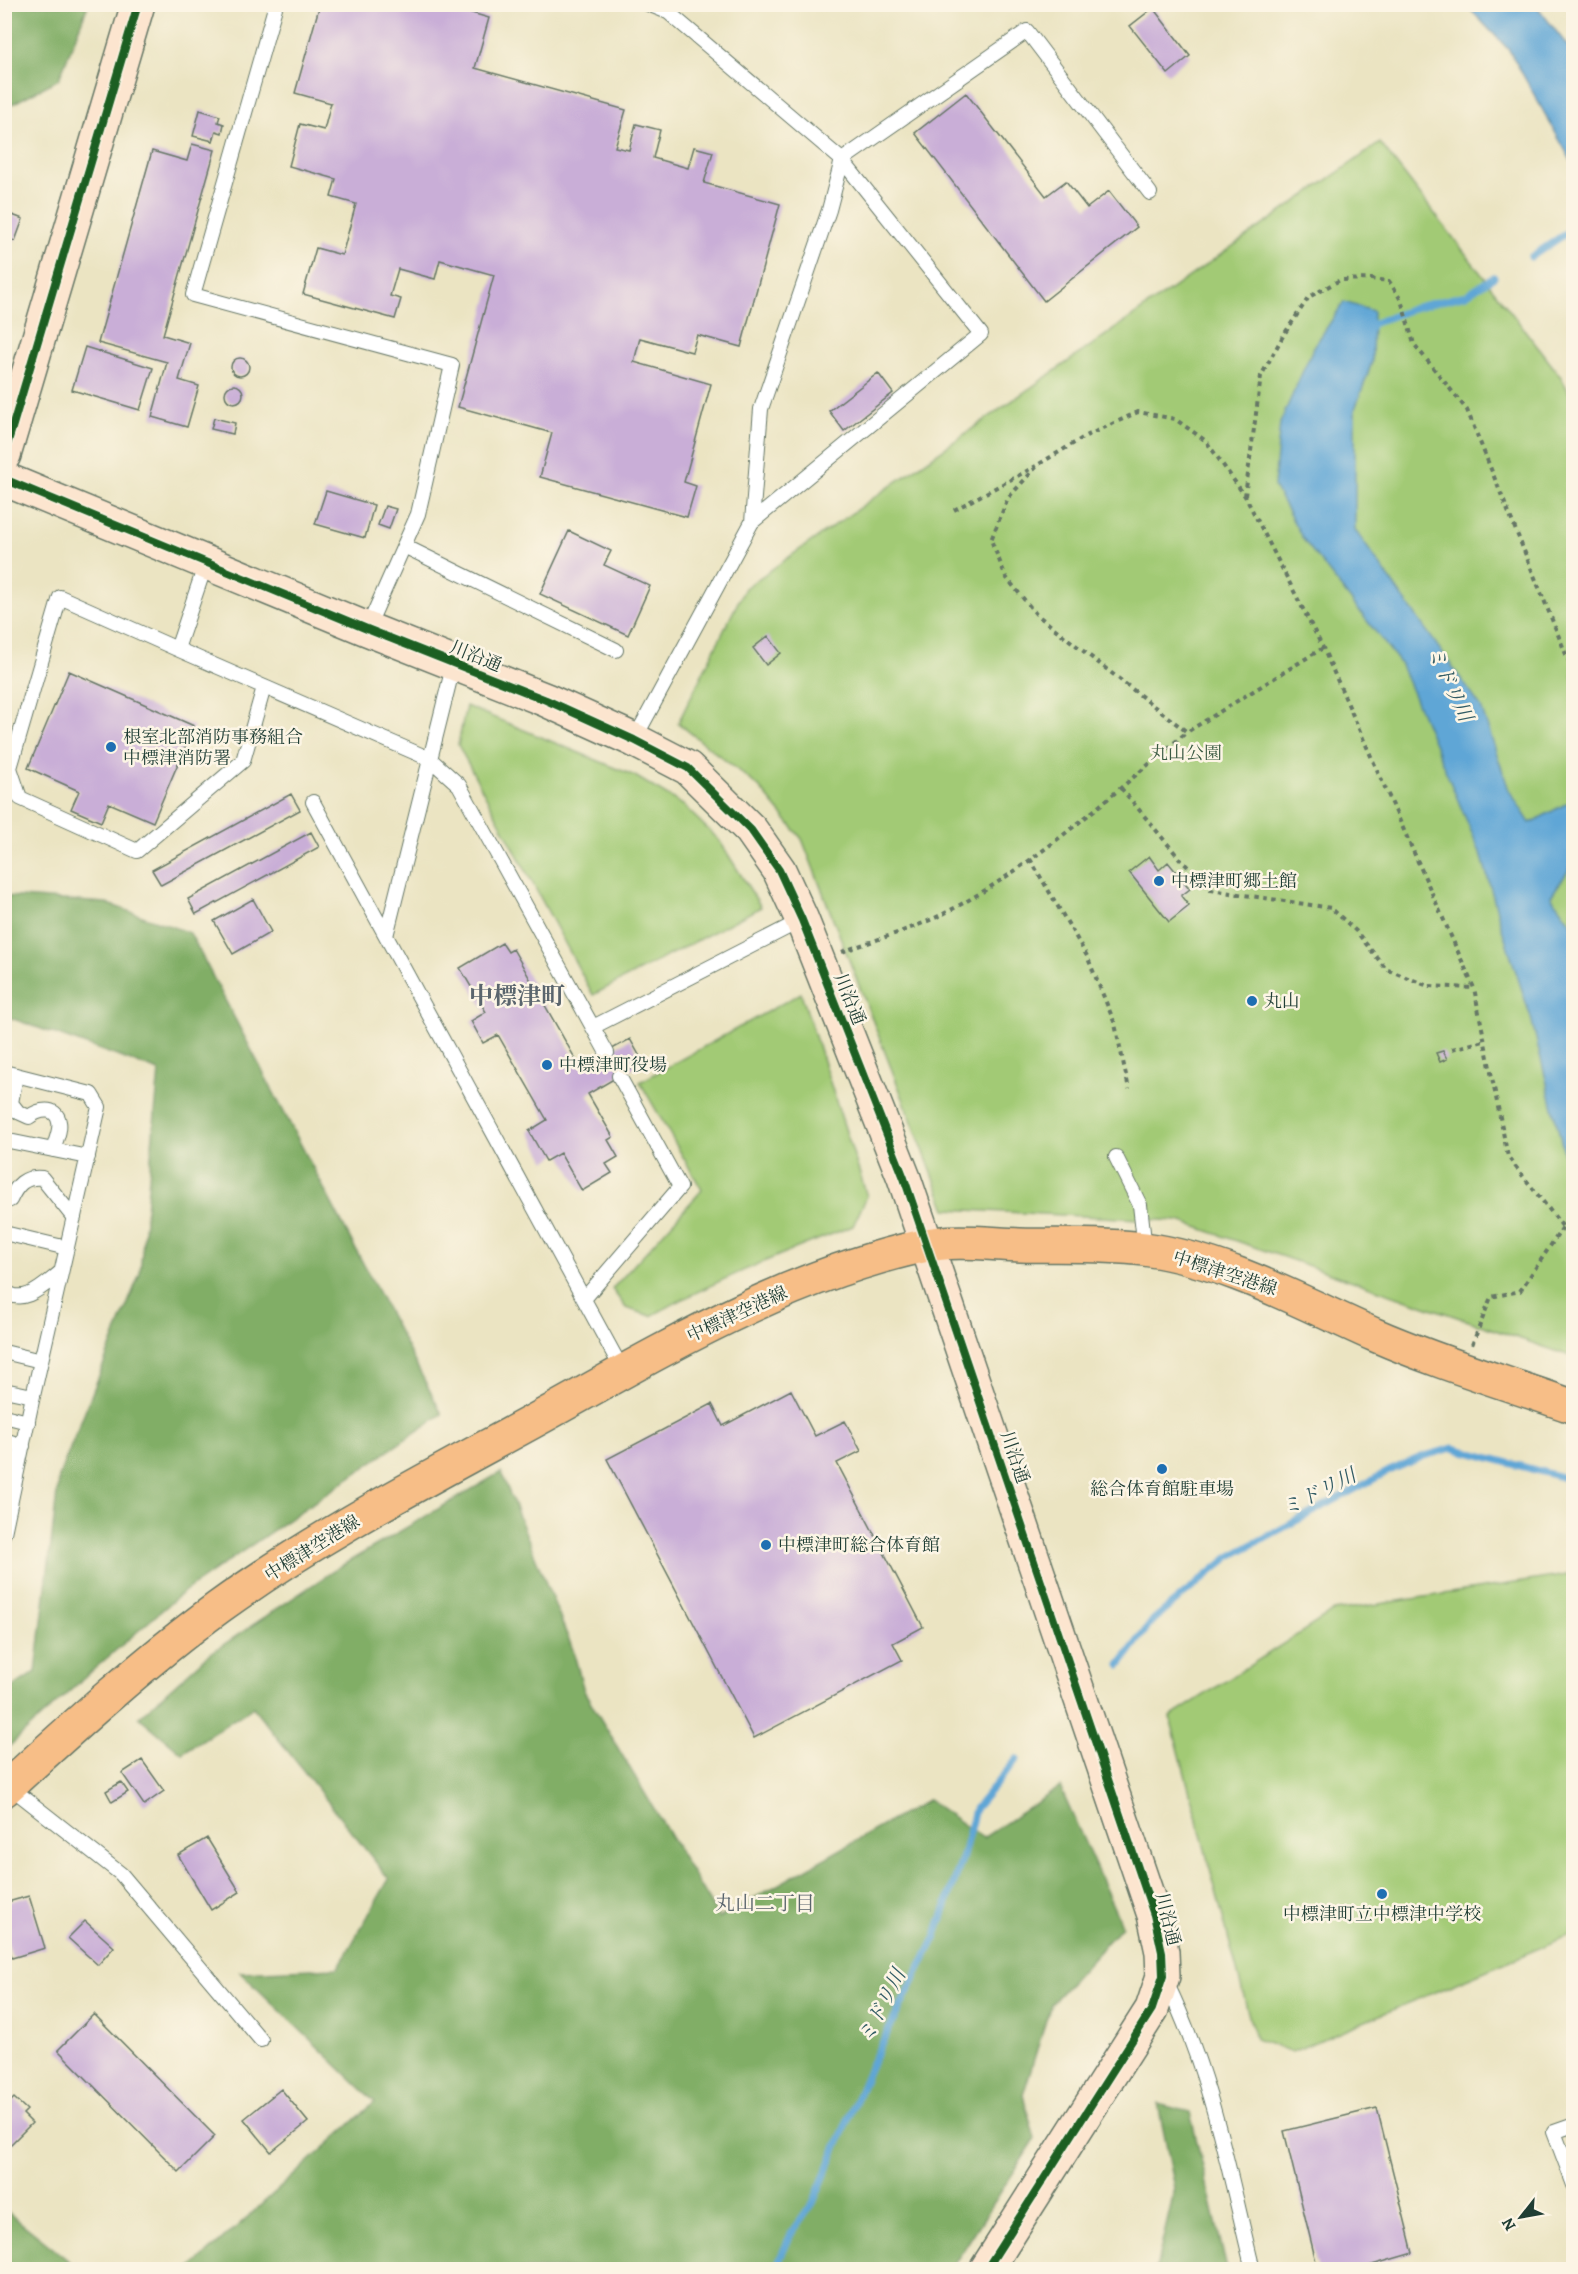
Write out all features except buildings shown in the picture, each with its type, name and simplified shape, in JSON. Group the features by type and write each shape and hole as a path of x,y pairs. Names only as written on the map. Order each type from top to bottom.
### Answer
{"main road":[{"name":"中標津空港線","path":"7,1788 129,1679 228,1602 300,1553 424,1478 624,1371 781,1292 847,1267 928,1245 982,1243 1082,1245 1145,1250 1197,1260 1304,1300 1375,1335 1574,1407"}],"street":[{"path":"4,454 138,4"},
{"name":"川沿通","path":"4,479 367,629 546,700 634,740 688,768 751,830 779,870 802,920 904,1178 1154,1916 1162,1952 1163,1976"},
{"path":"986,2270 1152,2009 1163,1976"}],"lane":[{"path":"276,4 193,295 452,365 418,514 367,629"},
{"path":"634,740 752,522 981,334 842,159 668,12 648,4"},
{"path":"752,522 761,409 829,210 842,159 1027,31 1150,193"},
{"path":"404,546 616,650"},
{"path":"177,649 206,561"},
{"path":"264,687 243,761 137,851 20,798 10,768 60,597 430,759 459,785 607,1053"},
{"path":"386,936 454,663"},
{"path":"313,802 624,1371"},
{"path":"593,1027 802,920"},
{"path":"4,1533 99,1107 91,1094 10,1073 10,1103 18,1112 28,1117 37,1111 48,1110 57,1115 60,1124 53,1150"},
{"path":"584,1299 680,1187 620,1076"},
{"path":"4,1140 88,1157"},
{"path":"1116,1157 1140,1205 1145,1250"},
{"path":"4,1202 10,1200 16,1187 23,1180 32,1177 42,1178 74,1218"},
{"path":"4,1233 67,1248"},
{"path":"4,1290 10,1296 21,1298 33,1293 62,1272"},
{"path":"4,1352 41,1361"},
{"path":"4,1390 33,1396"},
{"path":"4,1416 28,1422"},
{"path":"4,1440 23,1446"},
{"path":"7,1788 121,1874 261,2040"},
{"path":"1163,1976 1185,2021 1209,2088 1253,2270"},
{"path":"1574,2125 1554,2132 1574,2185"}],"path":[{"path":"1245,496 1261,376 1283,336 1309,297 1340,280 1389,281 1401,300 1414,344 1467,410 1574,674"},
{"path":"954,510 1086,436 1138,412 1175,419 1206,441 1245,496 1323,648 1473,988 1508,1156 1563,1227"},
{"path":"1039,464 1008,498 992,540 1006,577 1036,614 1187,732"},
{"path":"841,952 944,914 999,880 1068,832 1187,732 1323,648"},
{"path":"1121,788 1180,859 1211,890 1331,908 1356,931 1386,969 1428,986 1473,988"},
{"path":"1030,859 1087,956 1115,1024 1129,1089"},
{"path":"1452,1049 1484,1041"},
{"path":"1462,1368 1491,1297 1520,1291 1563,1227 1574,1223"}],"green space":[{"path":"15,5 88,5 59,79 5,108 5,19"},
{"name":"丸山公園","path":"1380,143 1561,377 1573,400 1573,1357 1179,1221 946,1209 802,839 759,787 678,723 745,588"},
{"path":"466,706 635,776 683,805 719,840 761,907 593,995 458,745"},
{"path":"5,896 106,903 190,933 442,1414 182,1593 5,1750 5,1692 36,1672 59,1476 140,1273 159,1071 5,1016"},
{"path":"801,993 867,1196 853,1226 750,1268 651,1316 626,1308 612,1289 702,1190 640,1082"},
{"path":"501,1472 573,1650 584,1691 719,1918 928,1800 983,1838 1060,1787 1122,1926 1051,2004 1023,2095 1035,2139 951,2269 190,2269 375,2102 240,1972 338,1968 389,1879 253,1707 182,1753 139,1717 208,1655 341,1566"},
{"path":"1573,1574 1573,1934 1292,2052 1255,2039 1170,1717 1334,1611"},
{"path":"1158,2104 1190,2112 1227,2269 1156,2269 1175,2188"},
{"path":"5,2210 79,2269 5,2269"}],"water":[{"path":"1466,5 1536,5 1573,53 1573,164 1509,50"},
{"path":"1344,302 1373,311 1372,362 1355,409 1355,530 1481,707 1509,790 1530,823 1573,800 1573,864 1551,896 1573,926 1573,1190 1531,1018 1502,929 1482,857 1400,663 1303,539 1274,486 1280,423 1313,348"}],"waterway":[{"path":"1531,257 1574,228"},
{"path":"1369,330 1372,324 1417,307 1466,295 1494,277"},
{"name":"ミドリ川","path":"1120,1665 1153,1620 1229,1557 1389,1471 1424,1456 1453,1448 1565,1478 1574,1475"},
{"name":"ミドリ川","path":"775,2270 791,2234 813,2203 870,2067 935,1938 963,1856 975,1809 1017,1759"}],"cycle path":[{"path":"4,455 138,4"},
{"path":"4,479 367,629 546,700 634,740 688,768 751,830 779,870 802,920 904,1178 1154,1915 1162,1952 1163,1976 1152,2009 986,2270"}],"place":[{"name":"根室北部消防事務組合 中標津消防署","path":"111,747"},
{"name":"中標津町郷土館","path":"1159,881"},
{"name":"丸山","path":"1252,1001"},
{"name":"中標津町役場","path":"547,1065"},
{"name":"総合体育館駐車場","path":"1162,1469"},
{"name":"中標津町総合体育館","path":"766,1545"},
{"name":"中標津町立中標津中学校","path":"1382,1894"}],"district":[{"name":"中標津町","path":"517,996"},
{"name":"丸山二丁目","path":"765,1903"}]}
